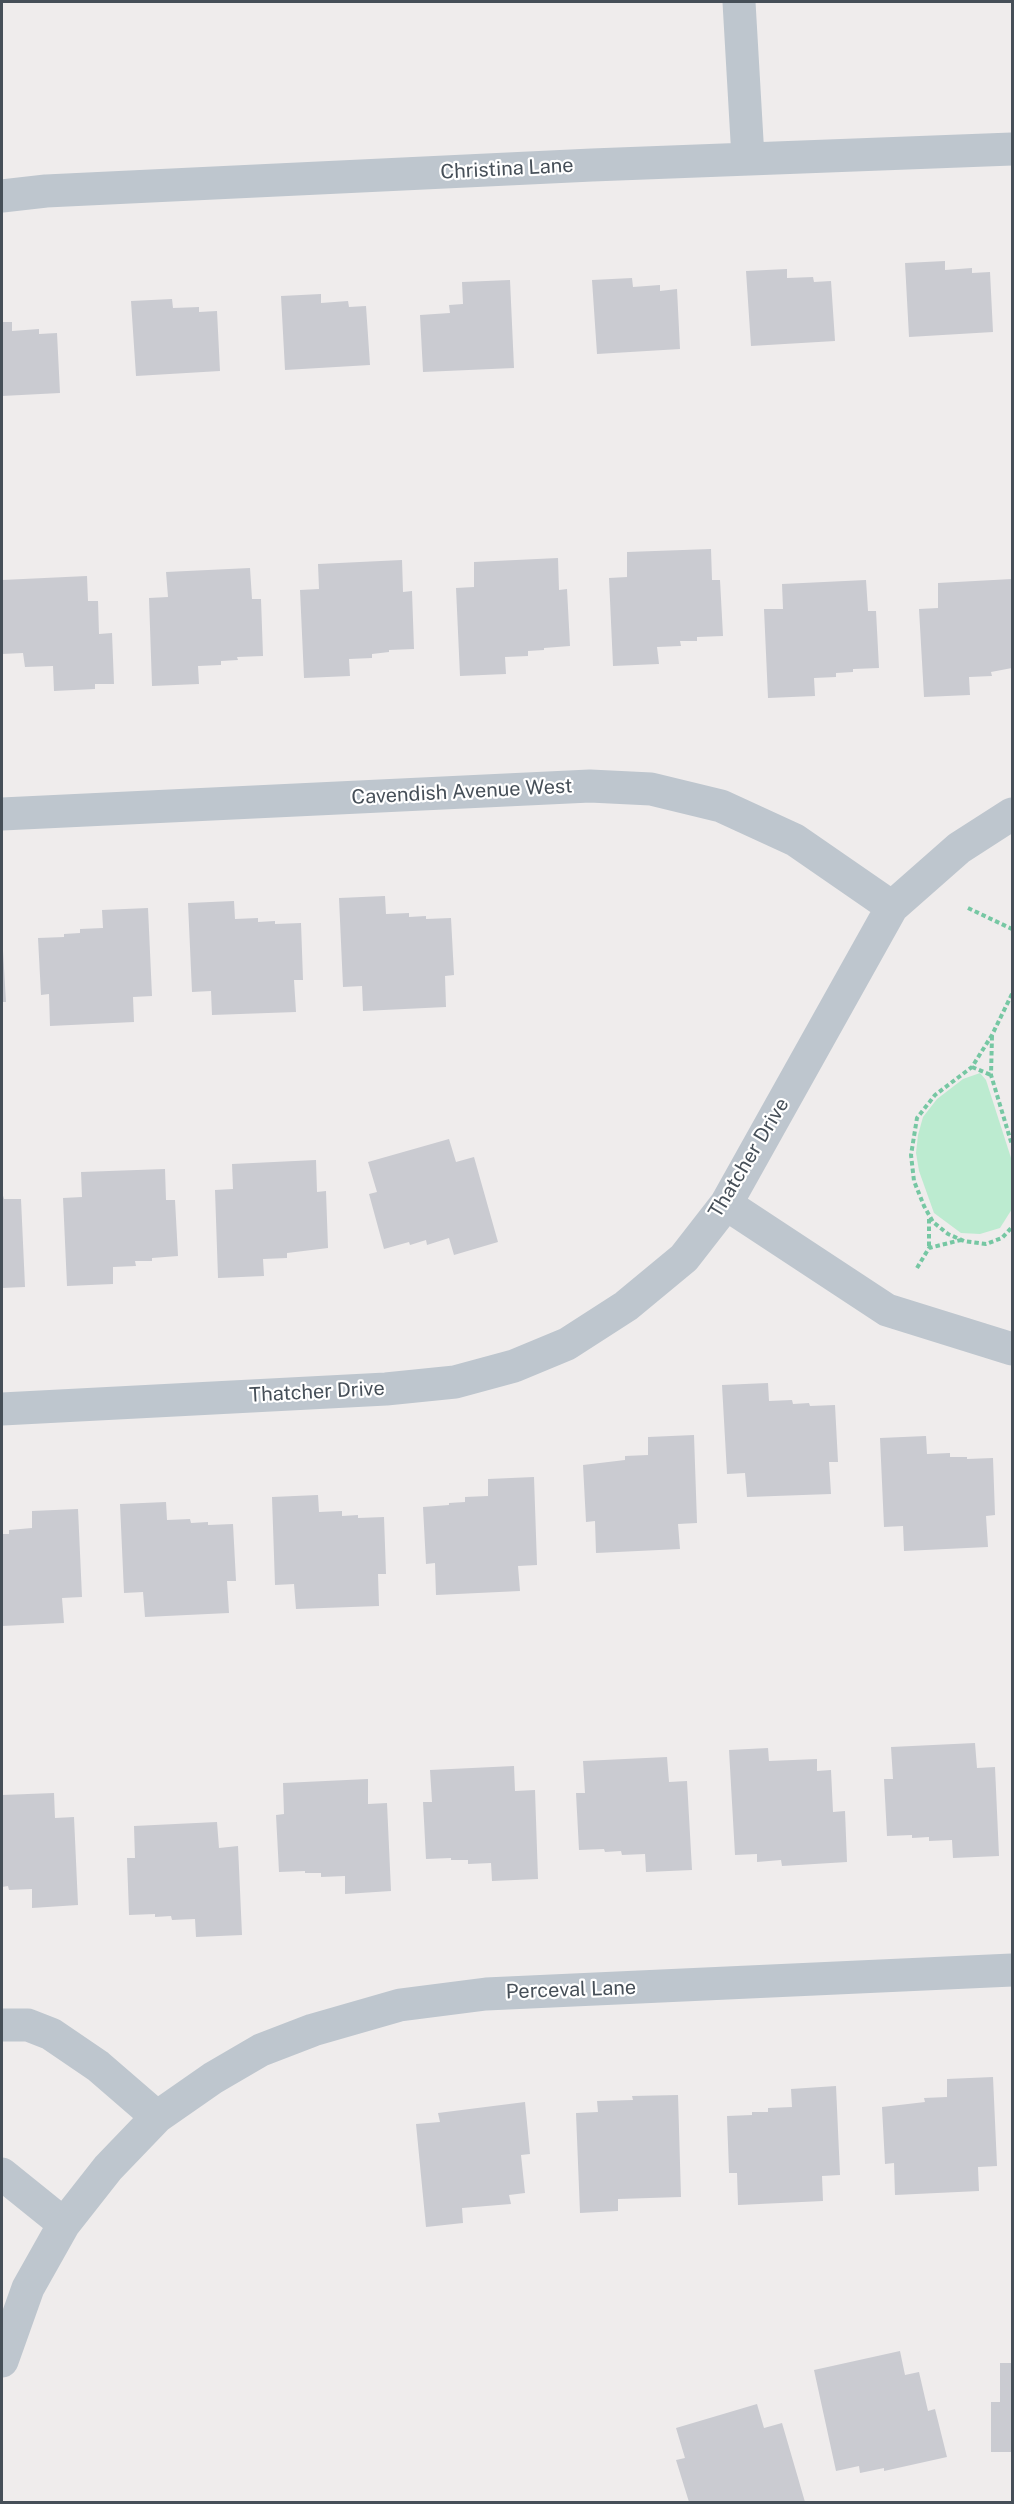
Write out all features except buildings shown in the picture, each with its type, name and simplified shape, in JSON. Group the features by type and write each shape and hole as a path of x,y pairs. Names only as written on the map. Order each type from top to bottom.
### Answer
{"street":[{"path":"739,2 748,158"},
{"name":"Christina Lane","path":"2,196 68,190 748,158 1012,149"},
{"name":"Cavendish Avenue West","path":"2,814 590,786 651,789 721,806 795,840 892,907"},
{"name":"Thatcher Drive","path":"2,1409 386,1389 455,1382 514,1366 567,1344 626,1306 684,1257 726,1204 892,907 959,848 1012,814"},
{"path":"726,1204 887,1310 1012,1348"},
{"name":"Perceval Lane","path":"2,2361 28,2288 64,2224 108,2168 157,2117 213,2078 261,2050 363,2014 420,2001 486,1994 1012,1970"},
{"path":"2,2025 28,2025 51,2034 98,2066 157,2117"},
{"path":"2,2174 64,2224"}],"path":[{"path":"968,908 1012,929"},
{"path":"917,1268 929,1248 929,1216 915,1181 911,1155 912,1134 917,1118 935,1095 972,1067 992,1035 1012,994"},
{"path":"992,1035 991,1076 1012,1145"},
{"path":"972,1067 991,1076"},
{"path":"929,1216 948,1234 962,1240 986,1244 1002,1238 1012,1227"},
{"path":"929,1248 962,1240"}],"green space":[{"path":"980,1073 986,1080 1012,1161 1012,1209 1000,1228 980,1234 961,1233 934,1213 919,1171 916,1153 918,1135 923,1117 937,1099 963,1079"}]}
